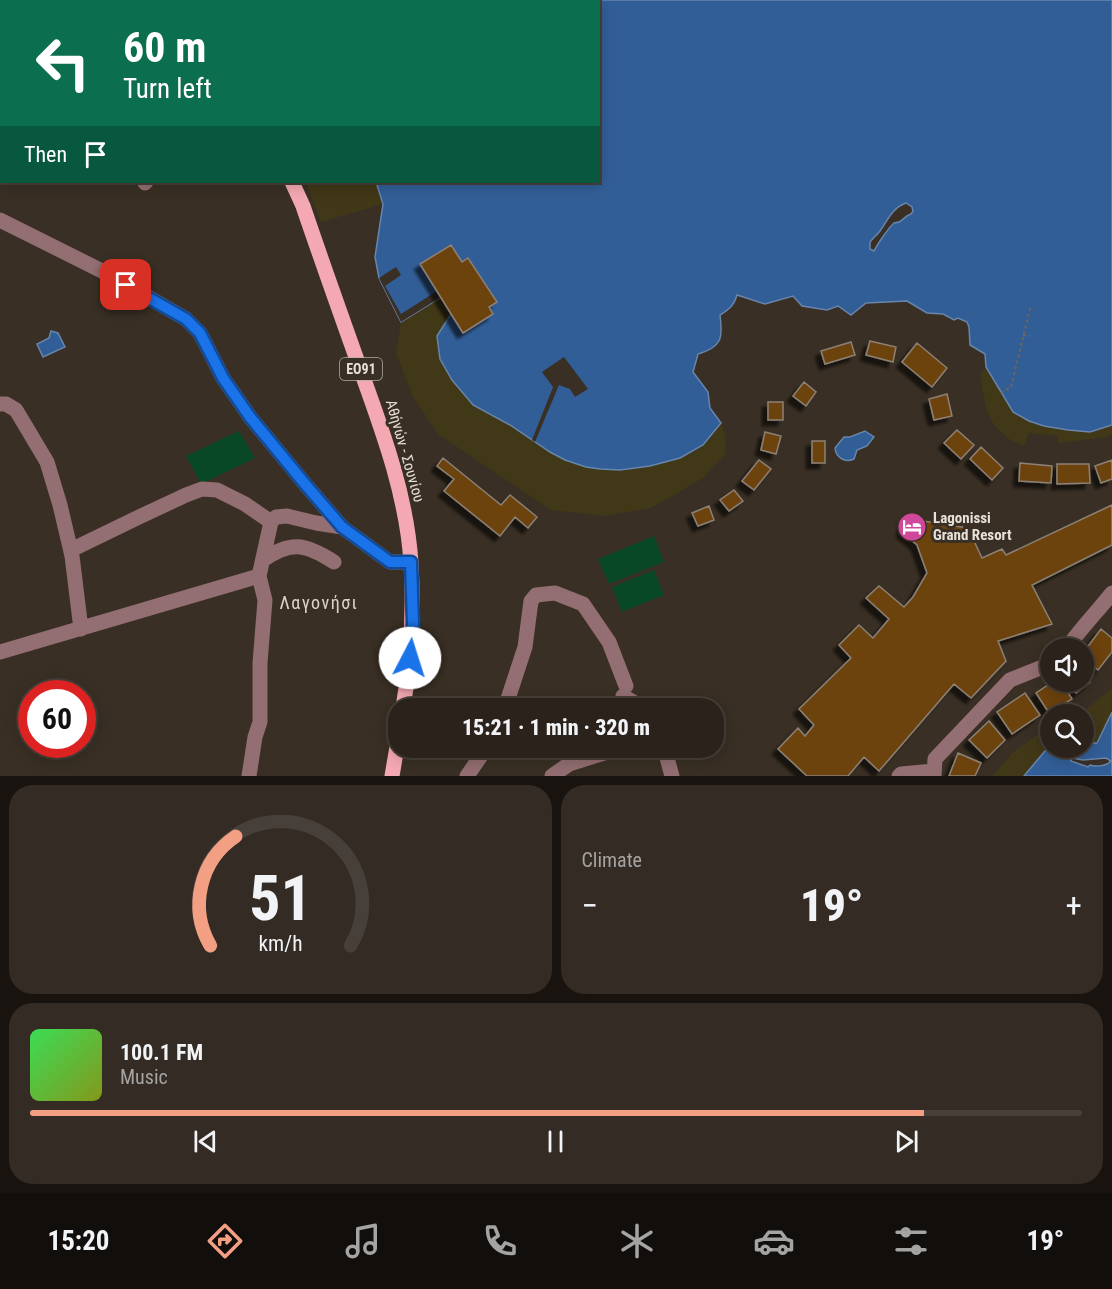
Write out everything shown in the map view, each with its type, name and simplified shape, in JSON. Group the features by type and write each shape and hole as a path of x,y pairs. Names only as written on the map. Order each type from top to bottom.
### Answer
{"main road":[{"name":"Αθήνών - Σουνίου","path":"292,183 303,206 383,432 400,492 411,562 413,624 404,698"},
{"path":"392,776 395,758"}],"street":[{"path":"0,220 106,273 186,319 200,333 223,378 250,417 342,527 390,562 411,562"},
{"path":"0,404 6,404 16,410 47,462 71,550 81,629"},
{"path":"71,550 202,489 217,490 245,504 271,522"},
{"path":"249,776 255,737 260,722 260,663 265,600 260,576 271,522 276,517 287,516 342,527"},
{"path":"263,561 276,551 292,546 307,548 334,562"},
{"path":"0,652 260,576"},
{"path":"508,698 525,647 531,601 536,595 555,593 583,604 609,642 625,691 632,698"},
{"path":"1074,638 1112,593"},
{"path":"899,776 901,774 934,774 935,759 1010,680 1040,668"},
{"path":"468,776 480,758"},
{"path":"552,776 569,764 588,758"},
{"path":"667,758 672,776"}],"path":[{"path":"1002,393 1011,387 1030,309 1034,310"},
{"path":"1023,335 1030,336"}],"green space":[{"path":"239,431 255,458 201,484 186,456"},
{"path":"654,536 664,562 609,584 598,559"},
{"path":"654,570 664,595 622,612 612,587"}],"sand":[{"path":"306,183 376,183 383,204 321,222"},
{"path":"441,297 451,314 473,405 515,428 551,452 590,467 617,470 644,467 693,452 704,445 721,423 726,437 725,454 703,478 651,508 604,516 551,510 438,434 413,397 396,353 401,322"},
{"path":"986,367 1013,412 1068,430 1090,432 1112,425 1112,435 1058,443 1058,436 1029,433 1024,446 1014,442 999,431 987,412 980,375"},
{"path":"1112,689 1109,717 1097,743 1094,743 1093,704"},
{"path":"1040,734 1040,757 1024,776 993,776 1013,752"}],"water":[{"path":"600,0 1112,0 1112,425 1090,432 1068,430 1044,426 1013,412 986,367 985,354 970,345 967,322 958,318 954,320 943,314 927,313 907,301 866,303 851,315 838,306 827,310 802,306 793,296 765,304 737,295 731,306 720,315 721,336 719,340 712,348 698,354 693,372 708,392 710,408 721,423 703,445 680,458 650,466 620,470 586,467 550,452 510,425 473,405 452,380 440,359 437,336 451,314 441,297 401,322 379,278 375,257 383,204 376,183 600,183","holes":["906,203 912,207 913,211 899,222 894,223 874,251 870,249 870,242 894,211"]},
{"path":"51,331 58,333 65,347 43,357 37,344 49,338"},
{"path":"865,431 874,437 867,446 857,450 854,459 844,460 839,457 835,448 844,437"},
{"path":"1112,712 1112,776 1024,776 1040,757 1094,758 1094,743 1097,743","holes":["1072,758 1083,760 1106,758 1111,761 1104,765 1088,767 1071,761"]}],"pier":[{"path":"396,267 401,275 385,286 401,314 437,291 441,297 401,322 379,278"},
{"path":"564,357 588,389 575,397 570,389 559,385 535,442 532,440 553,387 542,372"}],"building":[{"path":"451,245 462,262 468,258 497,302 489,307 493,314 463,333 420,264"},
{"path":"870,341 896,347 893,362 866,355"},
{"path":"851,342 855,355 825,364 821,351"},
{"path":"917,343 947,368 932,387 902,362"},
{"path":"804,382 816,392 806,406 793,396"},
{"path":"947,394 952,416 934,420 929,399"},
{"path":"768,402 783,402 783,420 768,420"},
{"path":"957,430 974,445 961,459 944,443"},
{"path":"765,432 781,436 776,454 761,450"},
{"path":"812,441 825,441 825,463 812,463"},
{"path":"981,447 1003,468 992,480 970,459"},
{"path":"443,458 501,505 510,495 537,517 528,528 515,517 500,536 444,491 454,479 437,466"},
{"path":"759,460 771,469 754,490 742,481"},
{"path":"1112,460 1112,479 1101,483 1095,466"},
{"path":"1020,463 1052,466 1051,483 1019,481"},
{"path":"1057,464 1089,464 1090,483 1057,484"},
{"path":"734,490 743,501 729,511 720,500"},
{"path":"1112,505 1112,545 1032,585 1052,624 998,641 1006,661 971,698 954,684 879,771 864,757 848,776 807,776 778,749 798,728 805,736 814,725 799,709 851,658 839,645 859,625 873,638 889,619 866,598 879,586 904,607 913,597 927,573 917,545 902,532 904,518 968,528 982,558 1002,549 1006,555"},
{"path":"709,506 714,520 698,526 692,513"},
{"path":"1101,629 1112,638 1112,652 1098,670 1094,667 1094,638"},
{"path":"1040,690 1068,692 1072,699 1064,704 1043,704 1036,693"},
{"path":"1025,693 1040,715 1012,734 997,712"},
{"path":"989,721 1005,740 987,758 969,740"},
{"path":"958,753 981,763 975,776 949,776"}],"place":[{"name":"Lagonissi Grand Resort","path":"912,527"}],"district":[{"name":"Λαγονήσι","path":"319,603"}],"route":[{"path":"126,285 186,319 200,333 223,378 250,417 342,527 390,562 411,562 413,624 410,658"}]}
